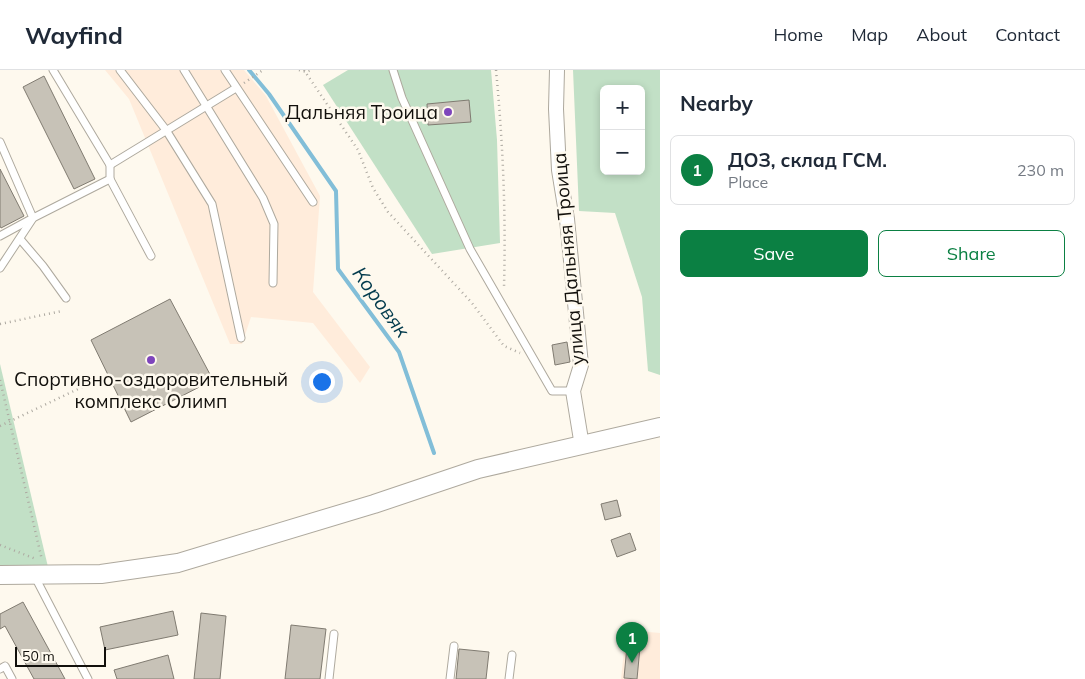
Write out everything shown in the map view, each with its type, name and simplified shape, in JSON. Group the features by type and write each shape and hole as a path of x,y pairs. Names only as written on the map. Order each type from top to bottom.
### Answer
{"street":[{"name":"улица Дальняя Троица","path":"557,70 556,109 559,170 567,219 581,364 573,392 582,446"},
{"path":"0,576 101,574 178,563 374,504 478,469 660,427"}],"lane":[{"path":"53,70 110,165 110,179 150,256"},
{"path":"120,70 166,130 212,204 241,338"},
{"path":"184,70 263,198 274,224 275,254 273,283"},
{"path":"225,70 313,202"},
{"path":"393,70 402,98 470,249 503,309 552,391 573,392"},
{"path":"110,165 236,88"},
{"path":"0,142 33,218"},
{"path":"0,236 110,179"},
{"path":"0,268 33,218"},
{"path":"20,239 43,266 66,298"},
{"path":"34,575 88,679"},
{"path":"329,679 334,634"},
{"path":"450,679 454,646"},
{"path":"509,679 512,655"},
{"path":"0,669 4,666 12,679"}],"path":[{"path":"236,88 264,70"},
{"path":"298,70 311,70"},
{"path":"496,70 502,139 506,224 503,309"},
{"path":"305,71 358,150 373,188 388,212 472,304 504,346 534,359"},
{"path":"0,324 62,311"},
{"path":"0,380 43,562 0,544"},
{"path":"0,426 97,380"}],"shaded area":[{"path":"105,70 244,70 266,96 320,196 313,292 370,367 360,383 313,323 251,317 242,344 230,344 129,99"},
{"path":"626,630 660,633 660,679 621,679"}],"green space":[{"path":"348,70 491,70 497,140 500,243 432,254 323,85"},
{"path":"573,70 660,70 660,375 648,371 642,297 615,213 579,211"},
{"path":"0,364 48,567 0,568"}],"building":[{"path":"44,76 95,179 74,189 23,87"},
{"path":"469,100 471,122 428,125 427,104"},
{"path":"0,169 24,216 1,228 0,226"},
{"name":"Спортивно-оздоровительный комплекс Олимп","path":"170,299 213,380 131,422 91,340"},
{"path":"567,342 570,362 555,365 552,345"},
{"path":"617,500 621,516 605,520 601,504"},
{"path":"630,533 636,550 617,557 611,540"},
{"path":"23,602 65,679 34,679 5,626 0,629 0,614"},
{"path":"173,611 178,635 105,650 100,627"},
{"path":"201,613 226,616 220,679 194,679"},
{"path":"291,625 326,629 320,679 285,679"},
{"path":"627,646 640,647 637,679 624,678"},
{"path":"459,649 489,652 486,679 456,679"},
{"path":"168,655 174,679 117,679 114,670"}],"waterway":[{"name":"Коровяк","path":"249,70 269,94 336,191 338,269 399,352 434,453"}],"place":[{"name":"Дальняя Троица","path":"448,112"},
{"name":"Спортивно-оздоровительный комплекс Олимп","path":"151,360"},
{"name":"ДОЗ, склад ГСМ.","path":"632,663"}]}
